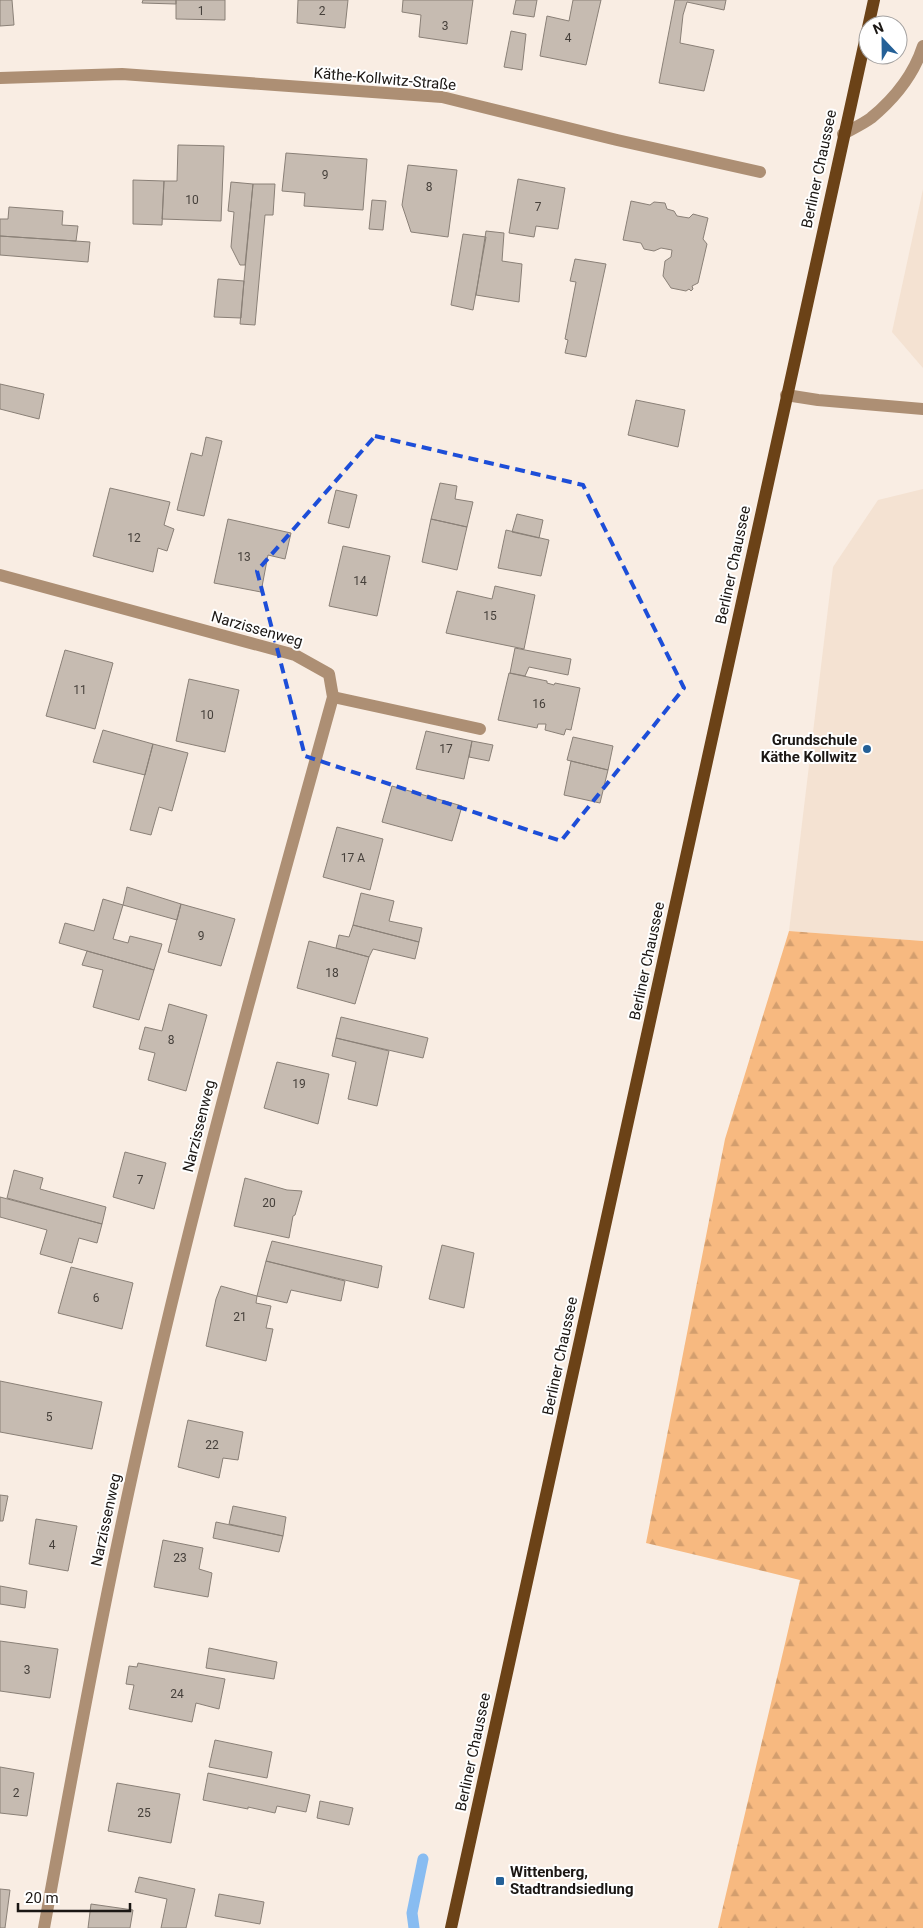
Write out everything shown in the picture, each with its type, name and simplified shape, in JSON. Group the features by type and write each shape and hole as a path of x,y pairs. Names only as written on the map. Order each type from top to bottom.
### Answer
{"main road":[{"name":"Berliner Chaussee","path":"451,1928 874,0"}],"street":[{"path":"844,134 870,119 892,97 907,79 923,46"},
{"name":"Käthe-Kollwitz-Straße","path":"0,78 122,74 442,97 617,140 760,172"},
{"path":"786,395 818,400 923,409"},
{"name":"Narzissenweg","path":"0,575 295,655 329,674 333,697 218,1116 150,1395 102,1622 44,1928"},
{"path":"333,697 480,729"}],"highlighted area":[{"path":"375,436 583,485 684,688 561,841 305,756 257,571"}],"shaded area":[{"path":"923,189 923,368 892,332"},
{"name":"Grundschule Käthe Kollwitz","path":"923,489 923,941 789,931 833,567 878,500"}],"green space":[{"path":"789,931 923,941 923,1928 718,1928 800,1580 646,1543 725,1139"}],"building":[{"path":"0,0 12,0 14,25 0,26"},
{"path":"143,0 176,0 176,4 142,3"},
{"path":"176,0 225,0 225,20 176,19"},
{"path":"298,0 348,0 345,28 297,23"},
{"path":"403,0 473,0 467,44 419,37 421,15 402,12"},
{"path":"516,0 537,0 534,17 513,14"},
{"path":"573,0 601,0 586,65 540,56 547,16 569,21"},
{"path":"675,0 726,0 724,10 687,2 683,15 680,43 714,50 704,91 659,83"},
{"path":"511,31 526,34 522,70 504,67"},
{"path":"178,145 224,146 221,221 162,219 164,181 177,181"},
{"path":"286,153 367,159 363,210 304,206 305,193 282,191"},
{"path":"408,165 457,170 448,237 411,232 402,205"},
{"path":"518,179 565,188 558,229 536,226 534,237 509,233"},
{"path":"133,180 164,181 162,225 133,224"},
{"path":"231,182 253,184 245,265 240,265 231,247 234,212 228,211"},
{"path":"253,184 275,184 273,215 265,215 255,325 240,324"},
{"path":"372,200 386,201 383,230 369,229"},
{"path":"631,201 650,205 654,202 665,203 667,209 674,211 677,216 689,218 693,214 708,218 703,239 707,244 698,283 692,286 693,289 691,291 689,289 686,291 671,288 663,276 665,261 671,257 672,250 661,248 654,251 644,249 641,243 623,240"},
{"path":"9,207 63,211 62,225 78,226 76,241 0,236 0,219 8,219"},
{"path":"486,231 504,233 502,261 522,264 519,302 476,295"},
{"path":"463,234 486,237 473,310 451,305"},
{"path":"0,236 90,242 88,262 0,255"},
{"path":"575,259 606,264 586,357 565,353 568,340 565,339 576,282 570,281"},
{"path":"218,279 244,281 241,318 214,317"},
{"path":"0,384 44,394 39,419 0,409"},
{"path":"636,400 685,410 678,447 628,435"},
{"path":"206,437 222,441 204,516 177,510 191,453 202,456"},
{"path":"440,483 457,486 455,499 473,502 467,527 431,519"},
{"path":"110,488 170,502 164,525 174,529 167,551 158,548 153,572 93,556"},
{"path":"336,490 357,495 349,528 328,523"},
{"path":"517,514 543,520 539,538 512,532"},
{"path":"228,519 291,533 285,559 268,555 261,592 214,583"},
{"path":"431,519 467,527 457,570 422,562"},
{"path":"506,530 549,540 541,576 498,568"},
{"path":"343,546 390,556 377,616 329,606"},
{"path":"495,586 535,595 524,649 446,633 457,591 492,599"},
{"path":"515,648 571,659 568,675 529,667 525,676 510,673"},
{"path":"65,650 113,663 95,729 46,716"},
{"path":"509,673 547,681 547,683 554,685 555,683 580,688 571,730 566,729 564,735 545,730 546,724 538,724 537,728 498,720"},
{"path":"189,679 239,690 225,752 176,741"},
{"path":"103,730 153,744 145,775 93,762"},
{"path":"426,731 472,741 464,779 416,769"},
{"path":"573,737 613,746 608,770 567,760"},
{"path":"472,741 493,745 489,761 469,757"},
{"path":"153,744 188,753 172,811 159,807 151,835 130,830"},
{"path":"571,761 608,770 600,803 564,795"},
{"path":"392,786 462,806 452,841 382,822"},
{"path":"337,827 383,839 370,890 323,877"},
{"path":"127,887 181,904 177,920 123,905"},
{"path":"361,893 394,901 389,921 422,928 419,942 353,925"},
{"path":"103,899 123,905 113,939 128,943 130,936 162,944 154,970 59,943 65,923 94,931"},
{"path":"181,904 235,919 221,966 168,952"},
{"path":"353,925 419,942 415,959 373,949 369,957 336,948 339,935 349,937"},
{"path":"309,941 369,957 355,1004 297,988"},
{"path":"87,951 154,970 139,1020 93,1007 103,970 82,965"},
{"path":"169,1004 207,1015 186,1091 148,1080 155,1053 139,1049 145,1027 162,1031"},
{"path":"341,1017 428,1038 423,1058 336,1038"},
{"path":"336,1038 389,1051 377,1106 348,1099 356,1062 332,1056"},
{"path":"277,1062 329,1074 318,1124 264,1108"},
{"path":"125,1152 166,1163 154,1209 113,1197"},
{"path":"14,1170 43,1178 40,1189 106,1207 102,1224 7,1198"},
{"path":"245,1178 287,1190 302,1191 295,1215 293,1216 289,1238 234,1226"},
{"path":"0,1197 102,1224 97,1243 79,1238 72,1263 40,1254 47,1230 0,1217"},
{"path":"272,1241 382,1266 378,1288 266,1261"},
{"path":"442,1245 474,1253 464,1308 429,1299"},
{"path":"266,1261 345,1281 341,1301 291,1290 287,1303 257,1296"},
{"path":"71,1267 133,1283 122,1329 58,1313"},
{"path":"221,1286 257,1296 256,1303 271,1306 266,1328 273,1329 266,1361 206,1346 216,1299"},
{"path":"0,1381 102,1402 92,1449 0,1432"},
{"path":"188,1420 243,1432 238,1460 223,1458 219,1478 178,1467"},
{"path":"0,1495 8,1496 3,1521 0,1521"},
{"path":"233,1506 286,1517 283,1536 229,1524"},
{"path":"36,1519 77,1526 68,1571 29,1564"},
{"path":"216,1522 283,1536 279,1552 213,1538"},
{"path":"163,1540 203,1548 199,1569 212,1573 208,1597 154,1587"},
{"path":"0,1586 27,1591 25,1608 0,1604"},
{"path":"0,1641 58,1649 50,1698 0,1691"},
{"path":"209,1648 277,1662 274,1679 206,1668"},
{"path":"138,1663 225,1679 219,1709 196,1703 192,1722 129,1709 134,1685 126,1684 129,1666 137,1667"},
{"path":"215,1740 272,1752 267,1778 209,1767"},
{"path":"0,1767 34,1773 27,1816 0,1813"},
{"path":"208,1773 310,1795 306,1812 277,1806 275,1813 203,1800"},
{"path":"117,1783 180,1794 171,1843 108,1831"},
{"path":"320,1801 353,1808 349,1825 317,1818"},
{"path":"139,1877 195,1889 186,1928 161,1928 167,1899 135,1892"},
{"path":"0,1889 10,1890 5,1928 0,1928"},
{"path":"219,1894 264,1902 260,1924 215,1916"},
{"path":"91,1904 133,1910 130,1928 88,1928"}],"waterway":[{"path":"414,1928 412,1913 423,1859"}],"place":[{"name":"Grundschule Käthe Kollwitz","path":"867,749"},
{"name":"Wittenberg, Stadtrandsiedlung","path":"500,1881"}]}
